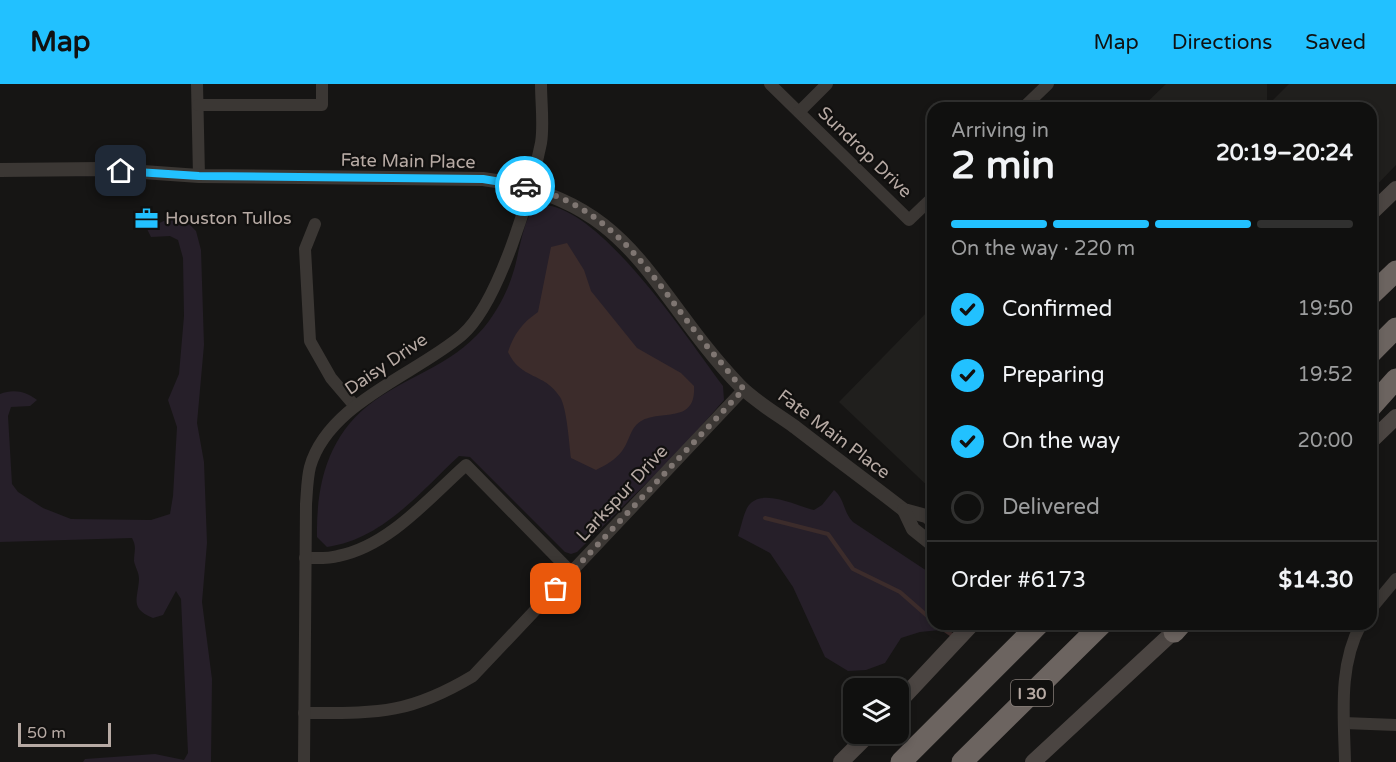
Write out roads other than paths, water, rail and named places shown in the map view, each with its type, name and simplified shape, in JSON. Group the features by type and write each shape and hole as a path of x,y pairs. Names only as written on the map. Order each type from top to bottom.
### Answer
{"highway":[{"path":"1377,289 1396,271"},
{"path":"1377,347 1396,328"},
{"path":"1377,400 1396,379"},
{"name":"I 30","path":"901,762 1033,630"},
{"name":"I 30","path":"962,762 1096,630"}],"main road":[{"path":"1377,207 1396,189"},
{"path":"1377,435 1396,417"},
{"path":"909,691 966,630"},
{"path":"1033,762 1176,630"},
{"path":"841,762 859,744"}],"street":[{"path":"197,84 199,176"},
{"path":"198,105 322,105 322,84"},
{"name":"Daisy Drive","path":"304,762 306,504 310,466 330,430 354,405 412,370 463,334 494,292 529,187 541,142 541,84"},
{"name":"Sundrop Drive","path":"770,84 909,220 927,203"},
{"path":"799,112 827,84"},
{"path":"1029,102 1048,84"},
{"name":"Fate Main Place","path":"0,170 101,170 199,176 483,179 529,187 582,209 615,233 645,264 705,345 744,389 904,510 927,517"},
{"path":"315,224 305,249 310,341 331,378 354,405"},
{"name":"Larkspur Drive","path":"304,713 372,713 412,706 445,692 473,676 744,389"},
{"path":"306,558 338,557 360,549 387,534 466,465 572,573"},
{"name":"Fate Main Place","path":"904,510 913,529 927,540"},
{"path":"1377,602 1396,579"},
{"path":"1345,762 1344,723 1348,661 1359,630"},
{"path":"1344,723 1396,725"}],"waterway":[{"path":"765,518 828,534 853,569 900,592 927,616"},
{"path":"945,630 952,635"}],"place":[{"name":"Houston Tullos","path":"147,218"}]}
